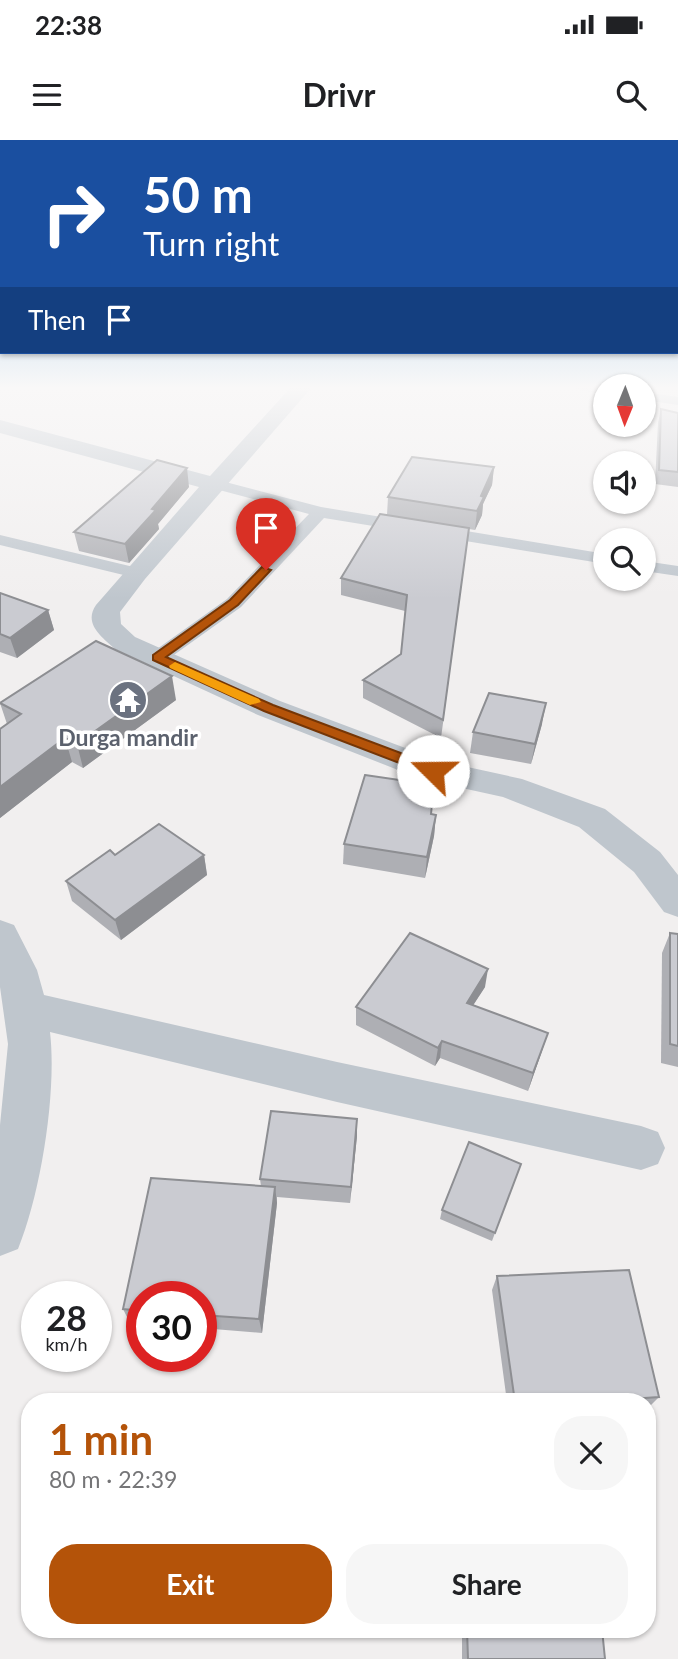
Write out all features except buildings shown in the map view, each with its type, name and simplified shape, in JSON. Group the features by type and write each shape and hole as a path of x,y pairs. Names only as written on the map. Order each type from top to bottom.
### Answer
{"street":[{"path":"114,457 214,484"},
{"path":"239,457 106,611 107,627 125,643 269,708 433,771 510,787 592,817 648,862 678,902"},
{"path":"0,936 29,1009 27,1119 0,1231"},
{"path":"29,1009 337,1082 641,1148"}],"lane":[{"path":"214,484 320,512 593,557"},
{"path":"157,658 234,603 320,512"},
{"path":"0,541 136,573"},
{"path":"656,568 678,572"}],"slow traffic":[{"path":"175,666 255,702"}],"place":[{"name":"Durga mandir","path":"128,700"}],"route":[{"path":"266,570 234,603 157,658 269,708 433,771"}]}
